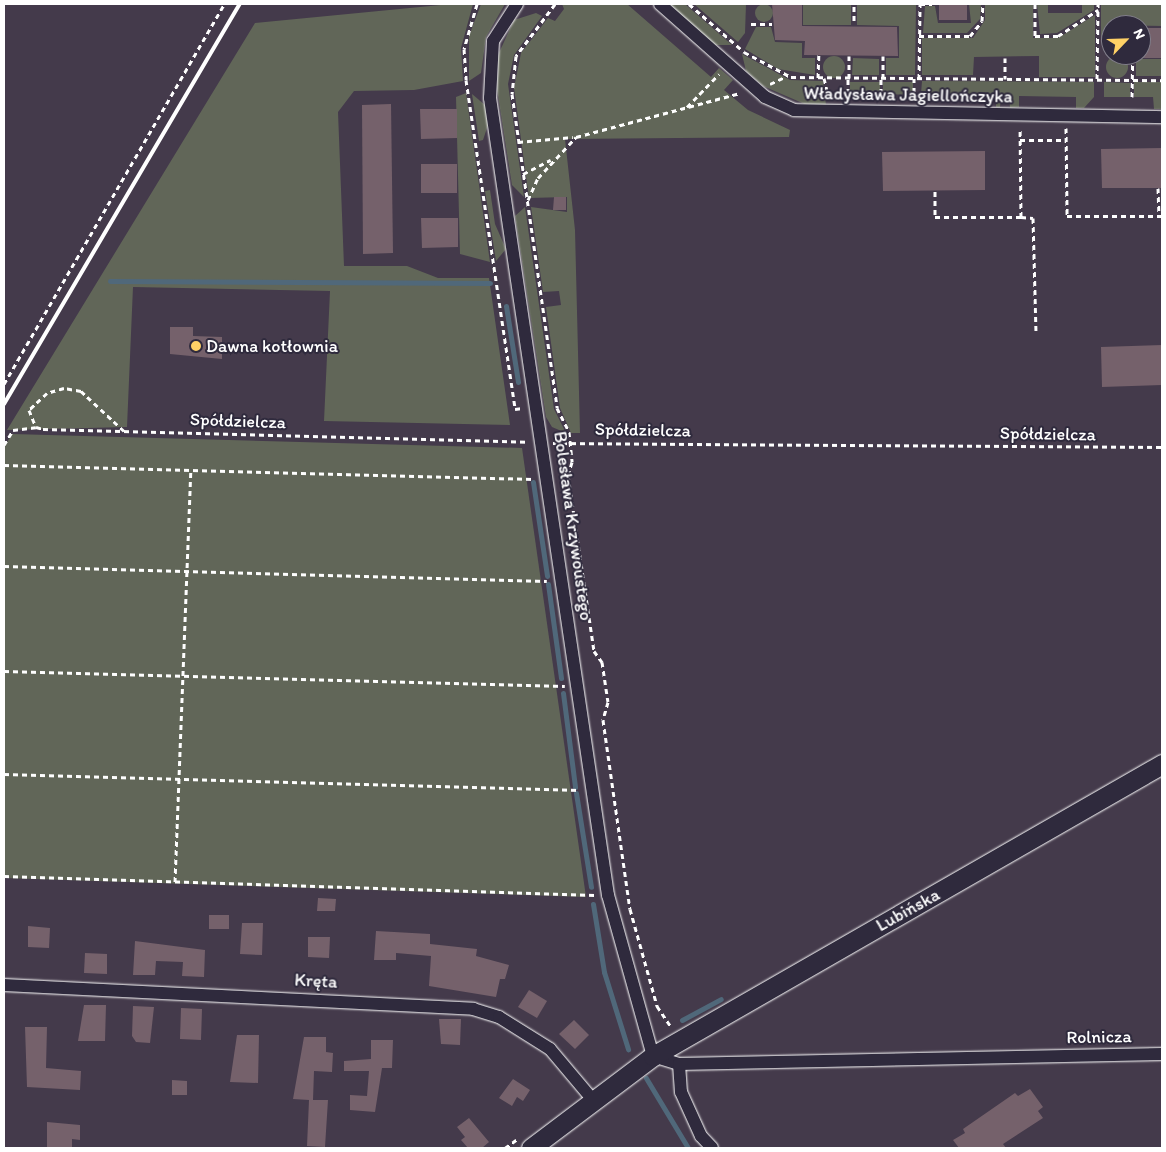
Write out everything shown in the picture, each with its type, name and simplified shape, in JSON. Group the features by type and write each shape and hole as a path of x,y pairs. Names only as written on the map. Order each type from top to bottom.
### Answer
{"main road":[{"name":"Lubińska","path":"531,1148 592,1100 653,1056 1162,764"}],"street":[{"name":"Bolesława Krzywoustego","path":"517,4 493,42 490,98 543,442 608,894 653,1056"},
{"name":"Władysława Jagiellończyka","path":"660,4 755,88 794,110 1162,116"},
{"name":"Kręta","path":"4,985 473,1009 499,1017 550,1049 592,1100"},
{"name":"Rolnicza","path":"679,1064 1036,1055 1162,1054"},
{"path":"653,1056 679,1064 681,1092 712,1148"}],"path":[{"path":"4,384 224,4"},
{"path":"477,4 464,48 514,409"},
{"path":"555,4 524,43 512,69 518,142 557,408 567,423 570,443 568,475 594,651 602,662 608,702 603,720 630,909 657,1006 672,1030"},
{"path":"689,4 744,52 788,76"},
{"path":"854,4 854,21"},
{"path":"919,79 920,4 932,4"},
{"path":"919,36 970,36 982,21 982,4"},
{"path":"1035,4 1035,36 1058,36 1098,10"},
{"path":"1097,79 1098,4"},
{"path":"751,24 772,24"},
{"path":"818,78 819,55"},
{"path":"848,94 849,56"},
{"path":"881,94 883,56"},
{"path":"1005,58 1005,79"},
{"path":"685,109 727,63"},
{"path":"1132,97 1133,65"},
{"path":"518,142 576,137 685,109 788,76 818,78 1162,80"},
{"path":"824,78 829,93 828,112"},
{"path":"914,78 914,95"},
{"path":"1020,114 1021,217"},
{"path":"1066,115 1067,216 1161,216 1158,188"},
{"path":"527,202 552,160 576,137"},
{"path":"1020,140 1066,140"},
{"path":"476,144 484,143"},
{"path":"523,174 552,160"},
{"path":"483,189 490,187"},
{"path":"935,191 935,217 1033,218 1036,331"},
{"path":"36,427 29,410 47,393 64,388 81,391 94,401 124,431"},
{"name":"Spółdzielcza","path":"4,445 13,430 36,427 570,443 1162,448"},
{"path":"4,465 548,478"},
{"path":"175,882 191,469"},
{"path":"4,566 563,581"},
{"path":"4,671 578,685"},
{"path":"4,774 593,790"},
{"path":"4,876 608,894"}],"green space":[{"path":"451,4 473,4 461,48 463,81 414,90 354,91 338,112 344,266 407,266 438,278 489,278 510,425 324,421 330,291 133,287 127,427 7,430 255,23"},
{"path":"481,4 505,4 486,37 481,73 469,81 469,36"},
{"path":"562,4 627,4 711,77 719,68 733,80 724,90 748,110 790,130 789,137 565,139 575,230 580,433 571,433 560,408 546,307 561,305 559,291 543,292 531,207 567,212 567,197 529,198 514,88 521,53 548,18 555,21 564,9"},
{"path":"667,4 685,4 732,45 714,45"},
{"path":"694,4 746,4 745,33 738,42"},
{"path":"764,4 770,7 773,13 770,19 764,22 758,19 755,13 758,7"},
{"path":"803,4 851,4 851,25 803,25"},
{"path":"857,4 916,4 915,75 886,75 886,58 899,58 899,26 857,25"},
{"path":"969,4 981,4 980,19 967,33 923,33 925,6 935,6 938,23 971,23"},
{"path":"985,4 1033,4 1033,38 1058,38 1095,15 1095,77 1039,77 1039,56 974,57 973,75 922,75 922,38 973,38 985,20"},
{"path":"1037,4 1048,4 1048,13 1082,13 1082,4 1094,4 1094,10 1057,33 1040,34"},
{"path":"1101,4 1162,4 1162,26 1151,26 1151,15 1101,15"},
{"path":"536,13 542,16 514,55 508,84 524,197 512,185 497,89 498,55 514,20"},
{"path":"756,27 771,27 775,42 802,43 802,58 815,58 815,75 778,69 745,49"},
{"path":"742,54 790,80 823,81 826,105 807,105 763,86 746,71"},
{"path":"834,56 842,59 845,67 842,75 834,78 826,75 823,67 826,59"},
{"path":"853,58 879,59 879,75 852,75"},
{"path":"1151,59 1162,59 1162,76 1136,76 1136,65 1151,65"},
{"path":"1106,65 1128,65 1125,75 1117,78 1109,75 1106,67"},
{"path":"922,81 1094,82 1094,97 1084,108 1076,108 1076,97 1019,96 1019,107 1010,108 1009,95 1001,95 1000,107 996,107 996,95 921,94"},
{"path":"850,82 880,82 880,94 850,94"},
{"path":"883,82 913,82 913,95 883,94"},
{"path":"1104,82 1130,83 1130,97 1104,97"},
{"path":"1134,82 1162,82 1162,109 1154,109 1153,97 1134,97"},
{"path":"466,93 490,262 460,254 456,97"},
{"path":"472,94 485,105 488,125 483,140 479,141"},
{"path":"490,190 495,224 506,249 496,261 485,191"},
{"path":"525,207 554,409 566,433 552,427 546,417 515,216"},
{"path":"12,434 522,448 586,897 4,878 4,447"}],"building":[{"path":"772,4 802,4 802,26 897,27 898,56 804,55 805,41 775,40"},
{"path":"939,4 967,5 967,20 939,20"},
{"path":"1151,28 1162,28 1161,58 1151,58"},
{"path":"391,104 393,253 363,254 362,105"},
{"path":"420,109 457,109 457,138 421,139"},
{"path":"1162,148 1162,188 1102,188 1101,149"},
{"path":"985,151 985,190 883,191 882,152"},
{"path":"421,164 457,164 457,193 421,193"},
{"path":"554,197 566,197 566,210 553,210"},
{"path":"421,218 458,218 458,247 422,248"},
{"name":"Dawna kotłownia","path":"170,327 193,327 193,336 222,337 222,359 170,354"},
{"path":"1162,345 1162,385 1102,387 1101,347"},
{"path":"318,898 336,899 335,911 317,911"},
{"path":"209,915 229,915 229,929 209,929"},
{"path":"242,923 263,923 262,955 240,954"},
{"path":"28,926 50,928 49,948 28,947"},
{"path":"376,931 430,934 430,944 477,949 476,956 509,965 505,979 500,979 496,997 429,986 431,956 396,953 396,960 374,960"},
{"path":"308,937 330,937 329,958 308,957"},
{"path":"135,941 205,950 204,977 182,976 183,962 156,961 155,975 133,975"},
{"path":"85,953 107,954 107,974 84,973"},
{"path":"529,990 547,1001 537,1018 518,1007"},
{"path":"84,1005 106,1005 105,1041 78,1041"},
{"path":"133,1006 154,1007 150,1043 136,1042 132,1036"},
{"path":"181,1008 202,1009 201,1040 180,1039"},
{"path":"439,1019 461,1019 460,1045 441,1044"},
{"path":"574,1020 589,1035 575,1049 559,1034"},
{"path":"25,1027 47,1027 46,1068 81,1071 80,1090 27,1087"},
{"path":"237,1035 259,1035 258,1083 230,1082"},
{"path":"304,1037 326,1037 326,1052 333,1053 332,1072 314,1071 313,1100 328,1100 325,1147 307,1146 309,1100 293,1099"},
{"path":"371,1040 393,1040 392,1068 382,1068 375,1112 350,1110 350,1095 367,1096 369,1071 344,1071 344,1061 371,1059"},
{"path":"513,1079 530,1090 523,1101 517,1097 512,1106 499,1098"},
{"path":"172,1080 187,1081 187,1095 172,1095"},
{"path":"1030,1089 1043,1107 1038,1111 1043,1118 1003,1144 1006,1148 959,1148 953,1140 965,1133 963,1129 1015,1093 1018,1096"},
{"path":"469,1118 489,1142 482,1148 468,1148 461,1140 465,1137 457,1127"},
{"path":"47,1122 80,1125 80,1140 72,1139 72,1148 47,1148"}],"waterway":[{"path":"110,281 490,283"},
{"path":"506,306 518,382"},
{"path":"533,482 547,576"},
{"path":"548,584 561,678"},
{"path":"563,693 575,787"},
{"path":"576,793 591,887"},
{"path":"593,904 604,972 628,1049"},
{"path":"682,1020 721,999"},
{"path":"646,1078 688,1148"}],"railway":[{"path":"4,404 240,4"}],"place":[{"name":"Dawna kotłownia","path":"196,346"}]}
